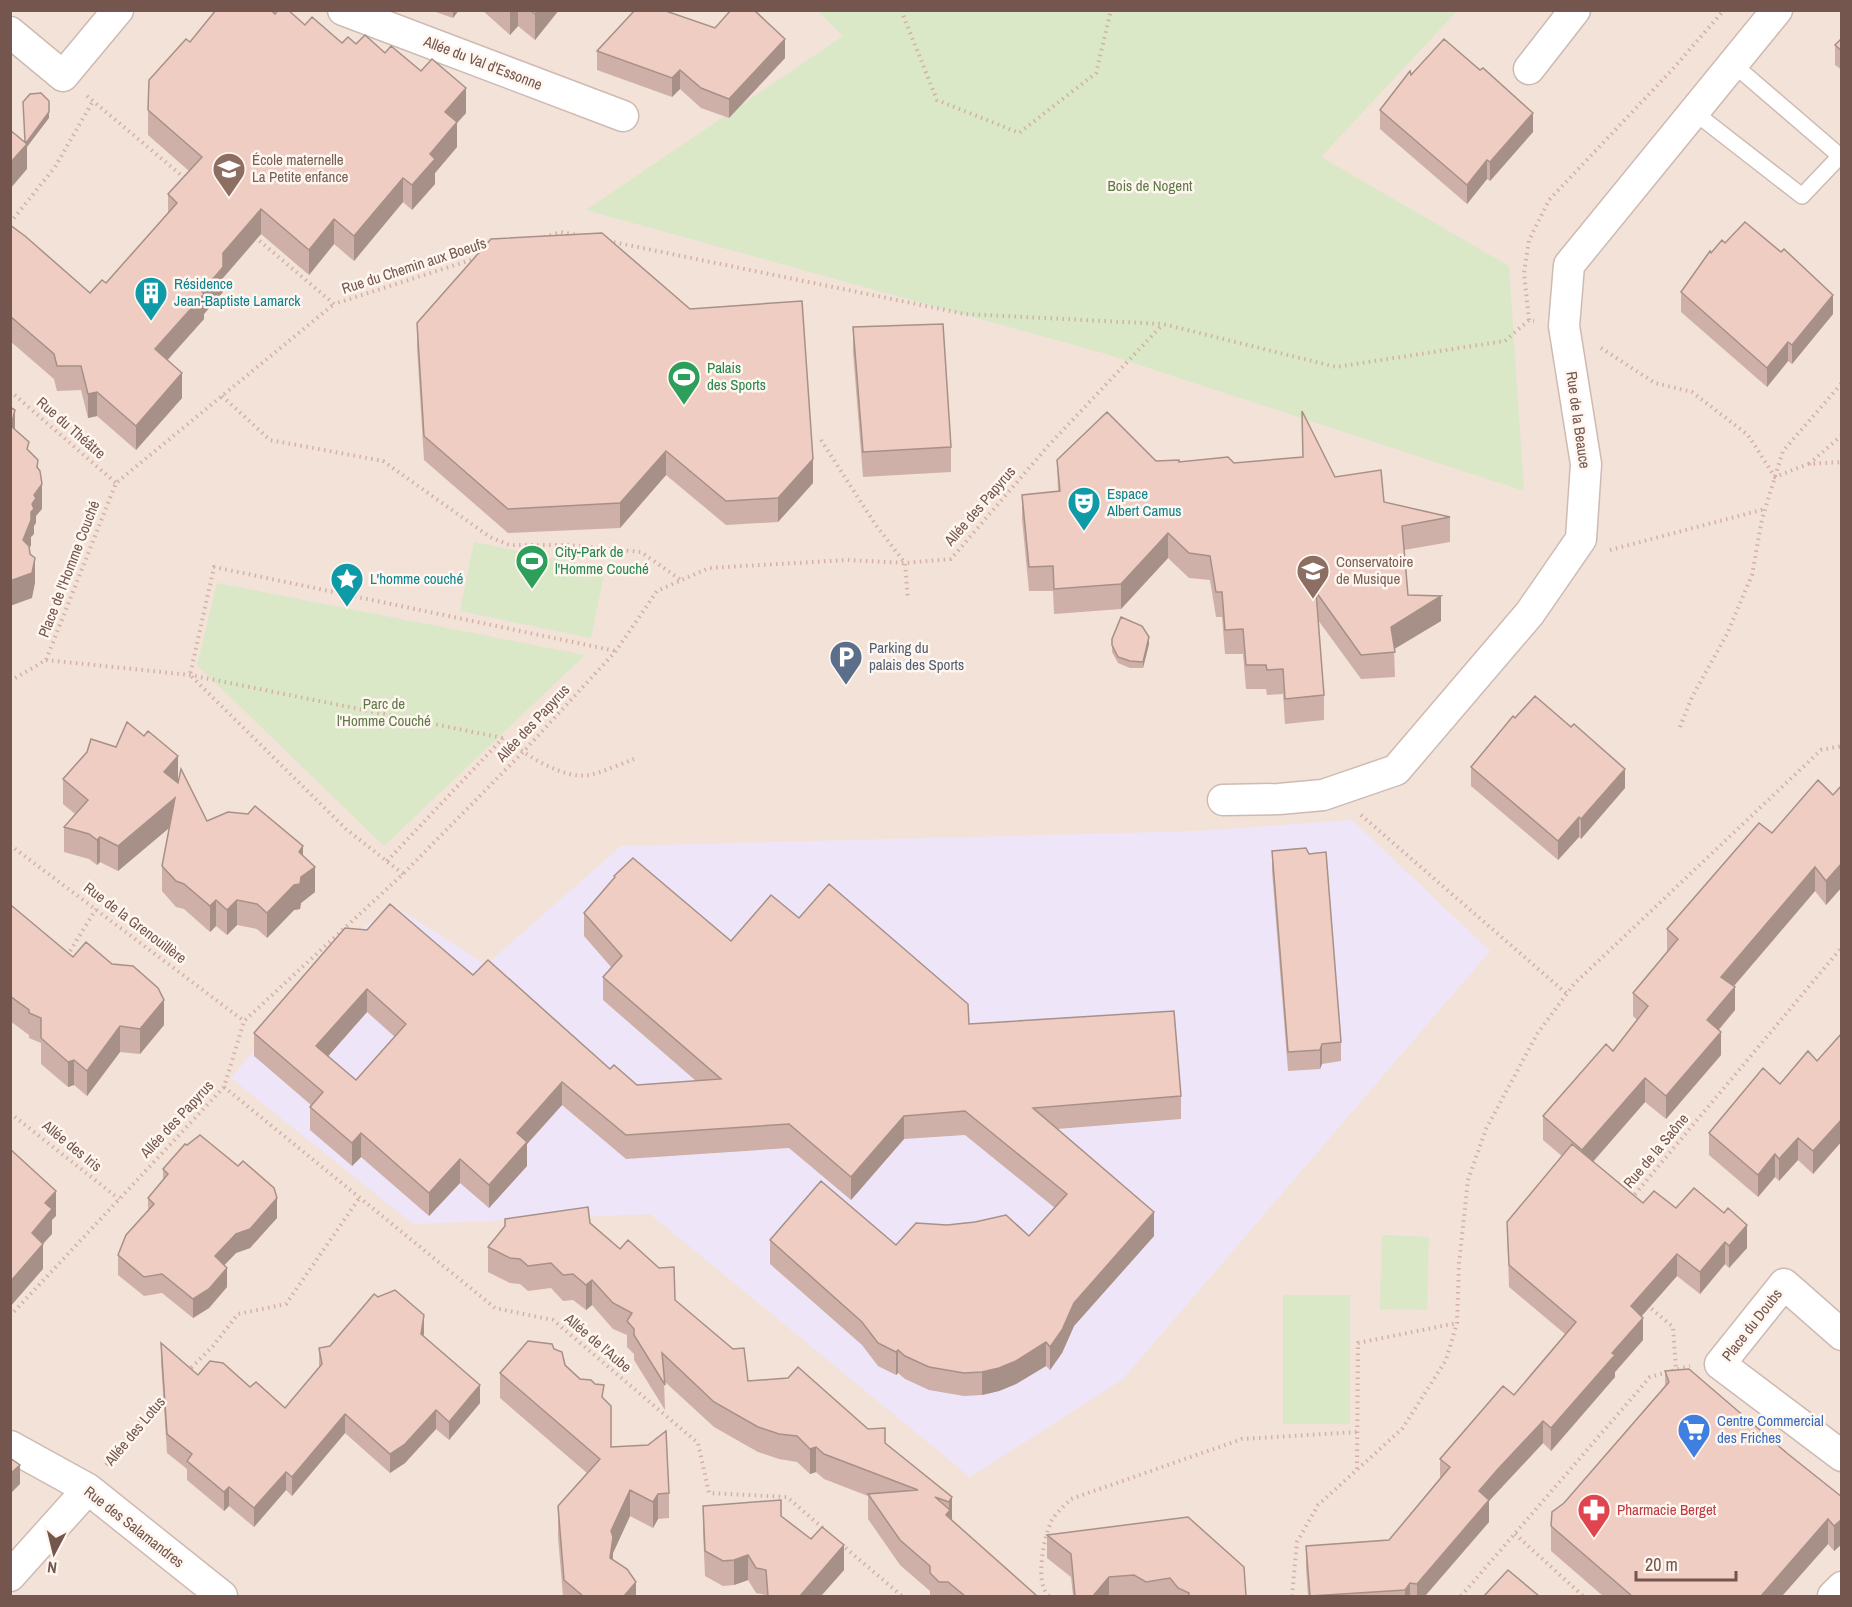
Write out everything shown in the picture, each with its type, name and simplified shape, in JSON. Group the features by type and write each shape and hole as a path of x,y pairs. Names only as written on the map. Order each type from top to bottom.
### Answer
{"street":[{"path":"10,32 63,76 118,10"},
{"name":"Allée du Val d'Essonne","path":"342,10 623,117"},
{"path":"1529,69 1575,10"},
{"name":"Rue de la Beauce","path":"1223,800 1323,795 1396,770 1530,613 1581,539 1586,464 1564,326 1569,265 1777,10"},
{"name":"Place du Doubs","path":"1842,1335 1784,1284 1720,1364 1842,1456"},
{"name":"Rue des Salamandres","path":"10,1446 88,1489 222,1596"},
{"path":"10,1575 88,1489"},
{"path":"1833,1596 1842,1587"}],"lane":[{"path":"1694,112 1802,196 1840,156 1733,64"}],"path":[{"path":"904,10 903,15 937,100 1019,133 1096,73 1111,10"},
{"path":"1529,320 1524,273 1529,240 1549,200 1671,71 1724,10"},
{"path":"63,76 193,185"},
{"path":"10,223 55,167 93,101"},
{"name":"Rue du Chemin aux Boeufs","path":"246,230 334,304 481,257"},
{"path":"538,239 561,232 584,236"},
{"path":"607,241 965,314 1163,324 1336,367 1504,341 1529,320 1564,326 1655,383 1692,392 1748,435 1775,477"},
{"path":"116,483 334,304"},
{"name":"Allée des Papyrus","path":"10,1316 224,1087 244,1021 402,874 523,752 616,651 657,591 710,568 847,560 906,563 951,559 1048,446 1163,324"},
{"path":"1680,727 1692,698 1727,634 1752,575 1766,509 1783,451 1842,383"},
{"name":"Rue du Théâtre","path":"10,391 116,483"},
{"path":"222,396 270,440 383,461 490,537 509,545 568,545 642,552 682,580"},
{"path":"1808,464 1842,435"},
{"path":"821,440 875,524 906,563 908,600"},
{"path":"1775,477 1808,464 1842,462"},
{"name":"Place de l'Homme Couché","path":"10,681 46,660 116,483"},
{"path":"1608,551 1766,509"},
{"path":"190,675 214,567 616,651"},
{"path":"46,660 190,675 503,738 523,752 567,775 588,776 634,759"},
{"path":"190,675 346,829 402,874"},
{"path":"387,861 503,738"},
{"path":"1292,1596 1297,1542 1318,1505 1402,1430 1446,1360 1457,1323 1459,1263 1468,1180 1486,1129 1537,1034 1582,976 1821,750 1842,746"},
{"path":"1333,791 1567,994"},
{"name":"Rue de la Grenouillère","path":"10,845 244,1021"},
{"path":"65,959 96,909"},
{"name":"Rue de la Saône","path":"1629,1201 1842,946"},
{"name":"Allée de l'Aube","path":"224,1087 495,1308 553,1320 698,1443 709,1493 787,1497 831,1535"},
{"name":"Allée des Iris","path":"10,1113 119,1199"},
{"path":"182,1378 213,1346 238,1314 286,1304 360,1197"},
{"path":"1646,1305 1673,1327 1676,1370"},
{"path":"1357,1470 1358,1343 1457,1323"},
{"path":"1461,1596 1650,1377 1705,1362 1720,1364"},
{"name":"Allée des Lotus","path":"88,1489 136,1425 167,1394"},
{"path":"1049,1596 1045,1594 1041,1575 1043,1549 1053,1519 1071,1499 1242,1440 1357,1432"},
{"path":"1515,1534 1583,1596"},
{"path":"840,1543 902,1596"}],"shaded area":[{"path":"11,11 1841,11 1841,1596 11,1596"},
{"path":"1352,820 1490,951 1122,1380 970,1477 650,1214 413,1224 231,1078 350,936 396,907 486,965 621,846 1197,831"}],"green space":[{"name":"Bois de Nogent","path":"818,11 1457,11 1321,157 1509,266 1524,491 1103,353 586,210 843,36"},
{"name":"City-Park de l'Homme Couché","path":"474,542 605,569 591,638 460,611"},
{"name":"Parc de l'Homme Couché","path":"217,583 585,655 384,846 197,665"},
{"path":"1382,1235 1429,1237 1427,1310 1380,1309"},
{"path":"1283,1295 1350,1295 1350,1424 1283,1424"}],"building":[{"path":"216,10 271,10 275,14 278,10 288,10 305,25 312,17 342,43 348,37 356,44 365,35 385,53 391,46 421,71 432,59 466,88 445,112 457,122 430,154 435,159 412,185 403,178 354,236 334,219 309,250 261,209 223,253 223,267 202,292 204,294 155,349 182,373 136,426 97,392 88,394 81,366 57,366 54,354 10,316 10,225 90,293 102,280 106,283 177,203 168,194 202,157 148,110 149,80 186,39 190,42"},
{"path":"635,10 663,10 715,28 731,10 754,10 785,39 729,99 701,88 680,70 672,78 597,51"},
{"path":"1842,38 1842,51 1835,45"},
{"path":"1444,39 1480,70 1483,68 1533,113 1490,162 1487,160 1467,185 1380,110 1410,71 1411,75"},
{"path":"41,93 49,101 49,112 26,143 23,102 30,94"},
{"path":"10,130 27,144 10,163"},
{"path":"1745,222 1781,252 1784,249 1833,295 1792,345 1788,342 1767,368 1681,292 1710,251 1711,253 1722,240 1725,243"},
{"name":"Palais des Sports","path":"602,233 690,309 802,301 813,459 778,498 726,501 666,451 620,503 508,509 424,436 417,323 491,239"},
{"path":"943,324 951,447 863,452 853,327"},
{"path":"10,407 15,410 11,426 29,442 27,449 38,460 37,467 42,484 34,495 36,498 32,504 34,509 31,512 31,520 23,540 29,546 30,554 35,558 32,573 10,581"},
{"path":"1302,411 1335,477 1381,470 1384,502 1450,517 1402,526 1408,595 1441,596 1391,627 1395,652 1361,655 1316,592 1324,695 1285,699 1283,669 1267,670 1266,665 1246,665 1243,629 1225,630 1222,592 1216,592 1210,556 1189,553 1168,533 1121,584 1054,589 1053,566 1029,567 1022,495 1060,491 1057,460 1107,412 1156,461 1179,460 1179,462 1228,457 1234,463 1303,457"},
{"path":"1121,617 1142,626 1149,637 1143,662 1118,657 1112,645 1112,639"},
{"path":"1535,696 1571,727 1574,724 1625,769 1581,819 1579,817 1558,841 1471,767 1513,716 1515,718"},
{"path":"127,722 144,736 148,731 178,756 164,772 178,783 181,769 207,821 228,812 248,814 255,806 303,846 299,852 315,867 301,877 300,884 294,885 267,913 257,904 237,900 227,910 216,900 210,906 184,884 176,881 162,866 175,798 118,846 100,837 97,840 89,834 64,827 88,800 63,779 87,752 91,739 116,747"},
{"path":"1818,780 1833,795 1842,785 1842,863 1826,881 1815,867 1721,977 1735,987 1707,1020 1721,1032 1666,1096 1645,1078 1582,1150 1543,1116 1606,1044 1613,1051 1648,1006 1633,993 1678,939 1667,929 1759,823 1772,833"},
{"path":"1306,848 1309,854 1326,852 1341,1042 1322,1044 1320,1050 1288,1052 1272,851"},
{"path":"633,858 731,941 771,895 799,918 829,884 968,1004 969,1024 1174,1011 1181,1096 1033,1108 1154,1212 1074,1303 1062,1330 1050,1347 1046,1342 1016,1361 982,1372 964,1373 929,1367 905,1356 898,1350 896,1352 878,1343 862,1322 770,1240 821,1181 896,1245 916,1223 947,1225 1006,1215 1029,1236 1067,1194 965,1111 904,1116 851,1177 789,1124 626,1135 562,1082 517,1133 527,1142 489,1185 460,1159 429,1193 361,1133 352,1143 310,1107 323,1092 254,1033 345,928 367,930 390,904 473,975 488,960 610,1069 614,1065 637,1085 721,1079 603,977 622,956 584,913 614,876","holes":["367,989 406,1024 356,1080 316,1046"]},
{"path":"12,906 73,957 86,942 112,964 133,966 158,988 164,1000 140,1029 120,1026 87,1071 74,1060 68,1062 41,1038 41,1018 29,1013 29,1010 10,996 10,907"},
{"path":"1842,1033 1842,1119 1813,1151 1798,1138 1779,1159 1775,1154 1758,1175 1709,1133 1763,1068 1780,1084 1808,1051 1817,1061"},
{"path":"200,1135 238,1166 243,1161 274,1188 277,1198 250,1229 236,1234 215,1256 227,1268 209,1289 193,1299 162,1274 144,1277 118,1255 126,1235 154,1204 148,1198 168,1174 163,1169 185,1144 187,1145"},
{"path":"1572,1144 1643,1203 1654,1191 1676,1208 1694,1188 1724,1213 1728,1208 1747,1225 1729,1246 1725,1242 1700,1272 1677,1254 1631,1306 1643,1318 1612,1353 1615,1355 1551,1428 1543,1421 1498,1469 1479,1491 1489,1500 1417,1584 1410,1583 1405,1590 1310,1596 1306,1546 1389,1540 1450,1467 1440,1459 1503,1386 1514,1395 1576,1322 1509,1265 1507,1222"},
{"path":"10,1149 56,1191 45,1203 52,1209 32,1233 43,1244 10,1282"},
{"path":"588,1207 590,1223 620,1249 628,1240 659,1268 674,1267 675,1300 733,1349 744,1348 748,1381 788,1378 798,1367 868,1429 885,1428 885,1443 952,1497 949,1502 935,1497 950,1510 946,1515 1037,1596 965,1596 948,1582 939,1582 930,1573 930,1566 900,1540 868,1494 918,1490 824,1454 816,1447 810,1449 797,1436 779,1434 758,1427 714,1402 662,1353 665,1385 634,1335 634,1329 627,1321 632,1313 613,1303 592,1280 586,1285 573,1274 563,1275 551,1263 528,1266 520,1259 510,1258 488,1247 505,1226 505,1219"},
{"path":"395,1290 424,1315 421,1334 480,1385 449,1422 436,1410 405,1444 390,1454 345,1414 292,1477 286,1472 254,1508 229,1487 224,1492 187,1461 192,1454 167,1434 161,1343 198,1375 210,1361 223,1363 250,1387 256,1382 285,1408 322,1364 319,1348 330,1346 374,1294 378,1297"},
{"path":"528,1341 552,1344 554,1349 562,1352 565,1365 580,1379 604,1385 602,1397 611,1406 611,1447 648,1445 666,1431 669,1493 658,1494 653,1502 630,1490 611,1531 613,1537 610,1558 627,1569 636,1582 624,1596 583,1596 564,1580 558,1506 600,1459 500,1373"},
{"name":"Centre Commercial des Friches","path":"1689,1369 1842,1497 1842,1519 1834,1526 1828,1519 1761,1596 1632,1596 1551,1526 1552,1512 1564,1503 1669,1382 1665,1371"},
{"path":"10,1458 20,1465 10,1474"},
{"path":"781,1500 781,1516 811,1539 822,1527 844,1545 800,1596 768,1596 766,1570 756,1568 748,1555 723,1561 705,1551 703,1506"},
{"path":"1188,1517 1244,1567 1246,1596 1189,1596 1189,1593 1178,1588 1170,1578 1146,1582 1134,1575 1109,1577 1093,1596 1075,1596 1071,1554 1047,1535"},
{"path":"1508,1570 1539,1596 1484,1596"}],"place":[{"name":"École maternelle La Petite enfance","path":"229,198"},
{"name":"Résidence Jean-Baptiste Lamarck","path":"151,322"},
{"name":"Palais des Sports","path":"684,406"},
{"name":"Espace Albert Camus","path":"1084,532"},
{"name":"City-Park de l'Homme Couché","path":"532,590"},
{"name":"Conservatoire de Musique","path":"1313,600"},
{"name":"L'homme couché","path":"347,608"},
{"name":"Parking du palais des Sports","path":"846,686"},
{"name":"Centre Commercial des Friches","path":"1694,1459"},
{"name":"Pharmacie Berget","path":"1594,1539"}]}
